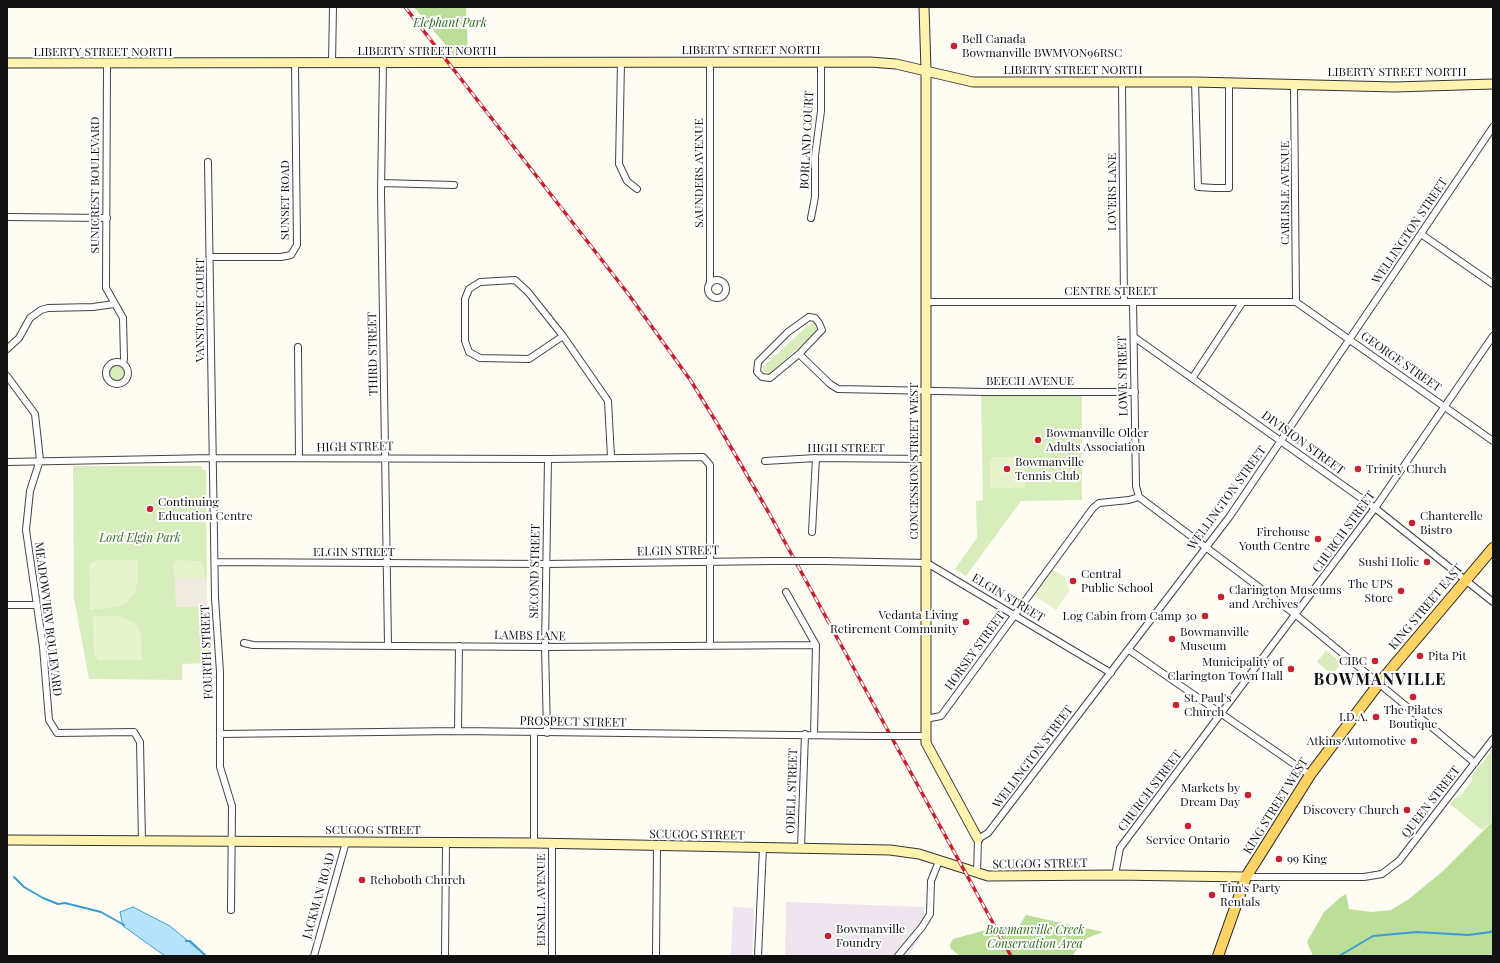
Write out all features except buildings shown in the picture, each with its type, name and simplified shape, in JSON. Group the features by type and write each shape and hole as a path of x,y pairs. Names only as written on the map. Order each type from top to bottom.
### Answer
{"main road":[{"name":"KING STREET EAST","path":"1380,682 1493,548"},
{"name":"KING STREET WEST","path":"1219,951 1246,877 1310,774 1380,682"}],"street":[{"path":"332,62 333,7"},
{"name":"CONCESSION STREET WEST","path":"924,7 926,70 926,742 978,839"},
{"name":"THIRD STREET","path":"383,62 381,183 388,645"},
{"path":"621,62 619,164 622,174 637,189"},
{"name":"BORLAND COURT","path":"811,218 814,197 815,156 821,111 821,62"},
{"name":"LIBERTY STREET NORTH","path":"7,63 876,62 926,70 973,82 1195,82 1395,86 1493,84"},
{"name":"SUNSET ROAD","path":"211,257 281,257 291,255 296,245 295,63"},
{"name":"SAUNDERS AVENUE","path":"710,63 710,283"},
{"name":"SUNICREST BOULEVARD","path":"107,64 106,288 123,318 123,364"},
{"name":"LOVERS LANE","path":"1122,82 1124,302"},
{"path":"1195,82 1198,187 1214,188 1229,188 1229,83"},
{"name":"CARLISLE AVENUE","path":"1294,84 1296,302"},
{"name":"WELLINGTON STREET","path":"978,839 988,833 1129,650 1206,546 1281,441 1493,128"},
{"name":"VANSTONE COURT","path":"208,162 214,458"},
{"path":"381,183 454,185"},
{"path":"7,217 107,218"},
{"path":"1421,234 1493,284"},
{"path":"563,336 529,359 480,358 469,352 465,341 465,299 469,289 480,282 515,280 528,292 563,336 608,401 611,457"},
{"name":"CENTRE STREET","path":"925,302 1296,302"},
{"name":"LOWE STREET","path":"1133,302 1136,486 1139,497"},
{"name":"GEORGE STREET","path":"1296,302 1493,441"},
{"path":"1193,377 1242,303"},
{"path":"7,349 19,338 30,318 41,310 53,308 93,307 114,304"},
{"path":"809,317 815,318 822,330 799,354 770,378 762,377 757,372 758,362 788,332 809,317"},
{"name":"DIVISION STREET","path":"1134,336 1375,508 1493,602"},
{"name":"CHURCH STREET","path":"1115,875 1120,848 1222,714 1375,508 1493,336"},
{"path":"298,347 300,458"},
{"name":"BEECH AVENUE","path":"799,354 830,384 838,389 1135,392"},
{"name":"MEADOWVIEW BOULEVARD","path":"7,376 35,414 40,460 30,491 26,530 43,647 49,720 58,733 134,732 140,742 142,842"},
{"name":"HIGH STREET","path":"7,462 40,460 214,458 385,457 548,459 703,457 710,465 711,561"},
{"name":"FOURTH STREET","path":"214,458 215,562 220,672 220,767 232,806 232,910"},
{"path":"812,532 816,458"},
{"name":"HIGH STREET","path":"765,461 816,458 927,459"},
{"name":"SECOND STREET","path":"547,732 545,648 548,459"},
{"path":"1139,497 1296,615 1380,682 1475,763"},
{"name":"HORSEY STREET","path":"925,719 941,716 1093,508 1099,503 1130,500 1139,497"},
{"path":"710,645 711,561"},
{"name":"ELGIN STREET","path":"215,562 546,564 711,561 825,561 927,563 1111,672"},
{"path":"786,592 816,644 814,735"},
{"path":"7,605 36,605"},
{"name":"LAMBS LANE","path":"244,643 253,645 388,645 545,648 816,644"},
{"path":"458,731 459,646"},
{"path":"1129,650 1310,774"},
{"name":"PROSPECT STREET","path":"220,734 458,731 926,736"},
{"path":"534,732 534,843"},
{"name":"ODELL STREET","path":"801,848 805,734"},
{"name":"QUEEN STREET","path":"1382,874 1398,861 1493,739"},
{"path":"977,873 978,839"},
{"name":"SCUGOG STREET","path":"7,840 232,843 552,843 890,850 919,854 988,876 1115,875 1364,877 1382,874"},
{"name":"JACKMAN ROAD","path":"314,956 346,842"},
{"path":"445,956 446,843"},
{"name":"EDSALL AVENUE","path":"552,843 552,956"},
{"path":"656,956 657,846"},
{"path":"758,956 763,848"},
{"path":"898,956 922,927 930,914 931,880 939,861"}],"shaded area":[{"path":"175,578 207,578 207,607 176,607"},
{"path":"786,902 925,907 920,938 908,956 785,956"},
{"path":"733,907 754,908 752,956 731,956"}],"green space":[{"name":"Elephant Park","path":"414,7 466,7 468,56 454,55"},
{"path":"814,323 817,327 817,331 770,373 763,371 763,367 806,327"},
{"path":"114,365 120,365 125,370 123,379 120,381 114,381 109,376 109,370"},
{"path":"981,395 1082,396 1082,500 1021,501 966,576 955,569 977,538 976,501 983,500"},
{"name":"Bowmanville Tennis Club","path":"992,457 1025,457 1025,488 990,488 990,464"},
{"name":"Lord Elgin Park","path":"73,466 202,466 202,470 206,470 207,607 210,663 182,664 182,680 89,679 74,598"},
{"path":"97,560 138,560 138,582 135,592 127,602 118,607 90,610 89,569 90,564"},
{"path":"179,560 200,561 204,566 205,578 175,578 173,567 174,563"},
{"path":"1051,569 1064,576 1070,590 1056,610 1033,595"},
{"path":"93,616 120,616 133,622 141,633 142,660 98,660 94,653"},
{"path":"1326,650 1342,663 1332,675 1317,662"},
{"path":"1493,749 1493,821 1482,830 1450,804 1454,799 1462,794 1471,782 1473,774"},
{"path":"1493,821 1493,956 1313,956 1307,942 1324,912 1341,897 1346,894 1349,909 1371,912 1391,910 1409,899 1443,871"},
{"name":"Bowmanville Creek Conservation Area","path":"1026,915 1103,932 1087,938 1072,956 960,956 951,949 950,945 953,939 986,930 1007,932 1019,926"}],"water":[{"path":"133,907 170,926 206,956 165,956 123,926 120,912"}],"waterway":[{"path":"14,877 24,887 43,898 58,904 65,903 101,912 124,925"},
{"path":"1339,956 1373,936 1417,932 1468,935 1491,932 1493,930"},
{"path":"186,941 190,941 206,956"}],"railway":[{"path":"405,7 629,295 691,381 769,513 1011,956"}],"place":[{"name":"Bell Canada Bowmanville BWMVON96RSC","path":"954,46"},
{"name":"Bowmanville Older Adults Association","path":"1038,440"},
{"name":"Bowmanville Tennis Club","path":"1007,469"},
{"name":"Trinity Church","path":"1358,469"},
{"name":"Continuing Education Centre","path":"150,509"},
{"name":"Chanterelle Bistro","path":"1412,523"},
{"name":"Firehouse Youth Centre","path":"1318,539"},
{"name":"Sushi Holic","path":"1427,562"},
{"name":"Central Public School","path":"1073,581"},
{"name":"The UPS Store","path":"1401,591"},
{"name":"Clarington Museums and Archives","path":"1221,597"},
{"name":"Log Cabin from Camp 30","path":"1205,616"},
{"name":"Vedanta Living Retirement Community","path":"966,622"},
{"name":"Bowmanville Museum","path":"1172,639"},
{"name":"Pita Pit","path":"1420,656"},
{"name":"CIBC","path":"1375,661"},
{"name":"Municipality of Clarington Town Hall","path":"1291,669"},
{"name":"The Pilates Boutique","path":"1413,697"},
{"name":"St. Paul's Church","path":"1176,705"},
{"name":"I.D.A.","path":"1376,717"},
{"name":"Atkins Automotive","path":"1414,741"},
{"name":"Markets by Dream Day","path":"1248,795"},
{"name":"Discovery Church","path":"1407,810"},
{"name":"Service Ontario","path":"1188,826"},
{"name":"99 King","path":"1279,859"},
{"name":"Rehoboth Church","path":"362,880"},
{"name":"Tim's Party Rentals","path":"1212,895"},
{"name":"Bowmanville Foundry","path":"828,936"}],"district":[{"name":"BOWMANVILLE","path":"1380,680"}]}
